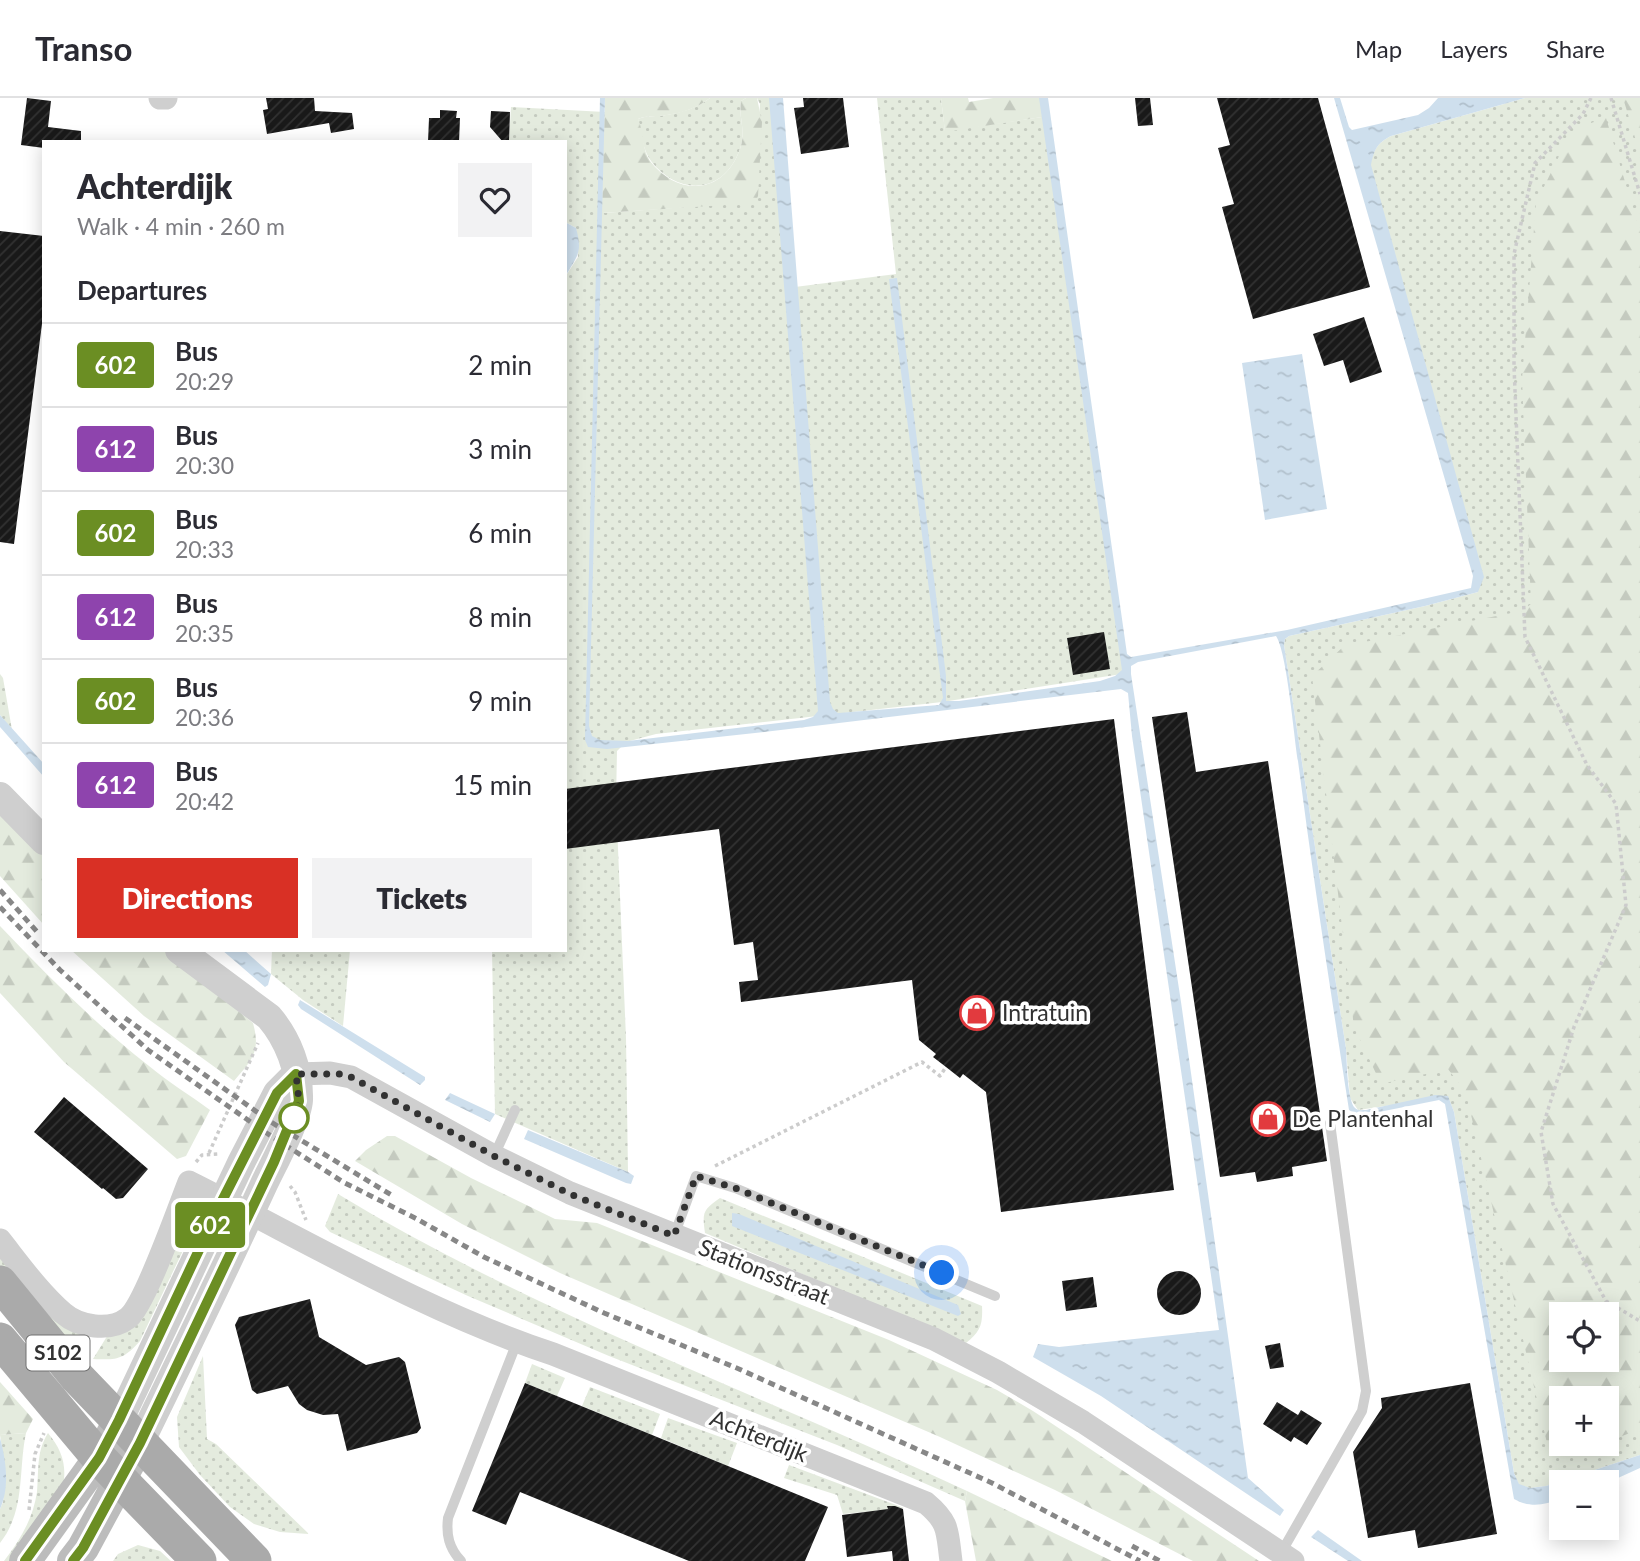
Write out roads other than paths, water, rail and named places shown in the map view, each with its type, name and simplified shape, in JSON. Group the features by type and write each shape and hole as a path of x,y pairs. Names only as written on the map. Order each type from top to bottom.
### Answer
{"main road":[{"name":"S102","path":"0,1283 76,1376 254,1561"},
{"name":"S102","path":"0,1340 180,1548 199,1561"},
{"path":"73,1561 110,1469 129,1432"},
{"path":"25,1561 110,1469"}],"street":[{"path":"160,98 166,98"},
{"path":"0,796 42,839"},
{"path":"129,1432 250,1213 299,1101 288,1042 269,1017 182,952"},
{"path":"129,1432 223,1199 277,1093 296,1074"},
{"name":"Stationsstraat","path":"296,1074 342,1074 351,1077 494,1156 570,1194 934,1339 987,1366 1083,1422 1287,1557"},
{"name":"Achterdijk","path":"0,1240 64,1314 90,1326 102,1327 128,1319 133,1313 159,1258 189,1182 390,1286 517,1342 926,1503 946,1525 951,1561"}],"lane":[{"path":"494,1156 515,1110"},
{"path":"1287,1557 1362,1411 1366,1391 1330,1123"},
{"path":"674,1236 696,1176 735,1188 995,1296"},
{"path":"461,1561 453,1553 449,1542 446,1530 448,1518 517,1342"}],"water":[{"path":"600,98 605,98 589,726 592,736 600,740 628,741 804,720 813,717 818,711 769,98 783,98 830,702 838,713 939,705 943,698 889,279 897,278 946,676 946,701 1100,681 1115,676 1122,670 1039,98 1048,98 1127,654 1131,657 1287,630 1471,588 1473,576 1334,98 1340,98 1352,130 1418,115 1438,98 1525,98 1391,136 1377,148 1371,165 1484,577 1478,592 1289,636 1284,645 1346,1049 1352,1104 1357,1110 1366,1110 1435,1095 1448,1096 1454,1112 1514,1473 1519,1484 1530,1488 1549,1485 1549,1503 1531,1505 1514,1499 1445,1104 1439,1100 1359,1116 1349,1110 1287,676 1276,636 1138,662 1131,666 1131,674 1181,1002 1248,1478 1284,1510 1280,1516 1101,1396 1033,1357 1038,1344 1059,1347 1219,1330 1132,736 1128,693 1121,689 607,749 588,747 585,740"},
{"path":"567,223 576,228 579,243 576,259 567,274"},
{"path":"1302,354 1327,509 1265,520 1242,363"},
{"path":"0,715 42,762 42,775 0,727"},
{"path":"224,952 246,952 271,974 265,987"},
{"path":"300,1000 425,1077 425,1080 420,1085 301,1009 298,1005"},
{"path":"450,1093 495,1114 490,1122 445,1100"},
{"path":"528,1130 628,1172 634,1176 631,1184 524,1139"},
{"path":"732,1213 958,1305 961,1314 958,1316 732,1226"},
{"path":"0,1438 6,1474 0,1509"},
{"path":"1640,1455 1640,1468 1619,1478 1619,1470 1595,1470"},
{"path":"1318,1530 1362,1561 1348,1561 1311,1537"}],"railway":[{"path":"0,890 39,934"},
{"path":"0,907 42,951"},
{"path":"43,952 148,1050 265,1132 343,1182 484,1257 604,1313 739,1369 992,1483 1140,1561"},
{"path":"125,1018 271,1122 393,1196"},
{"path":"1132,1546 1160,1561"}],"place":[{"name":"Intratuin","path":"977,1013"},
{"name":"De Plantenhal","path":"1268,1119"}]}
